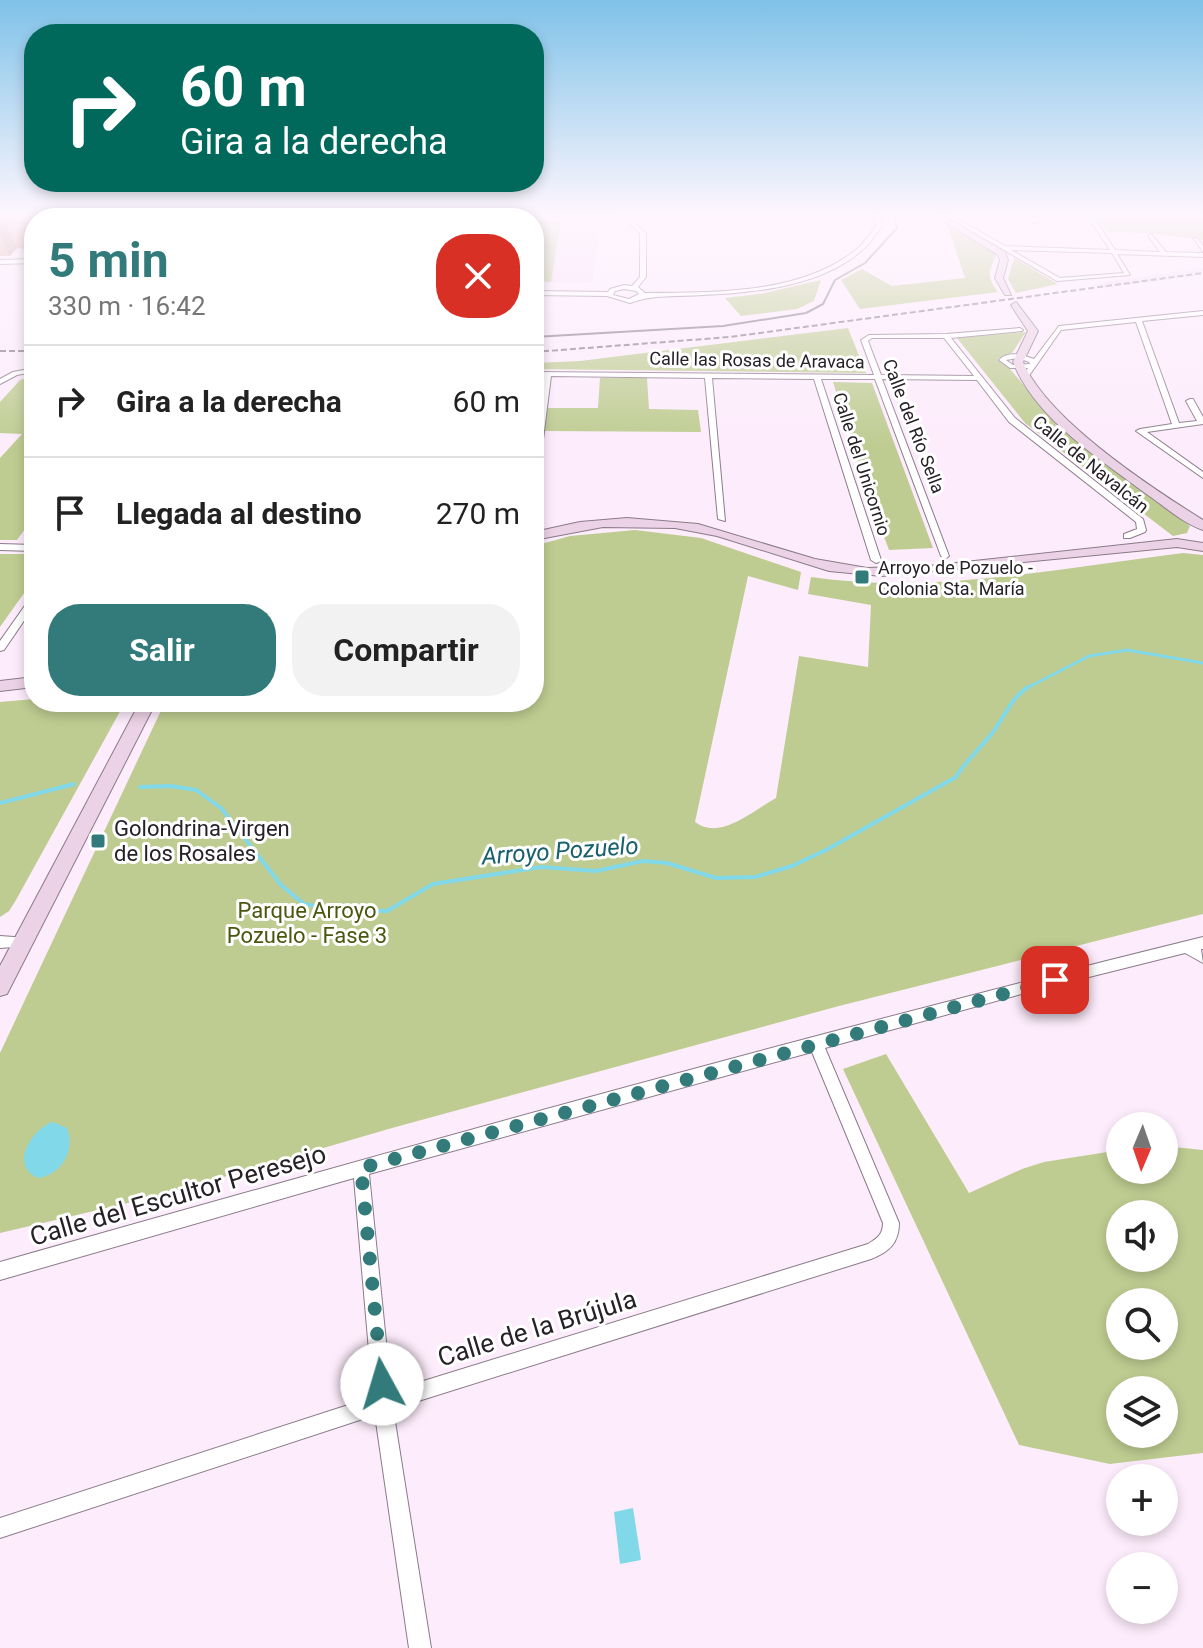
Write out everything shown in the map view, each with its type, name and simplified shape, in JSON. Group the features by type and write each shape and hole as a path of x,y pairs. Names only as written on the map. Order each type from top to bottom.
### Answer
{"street":[{"path":"544,293 609,294 625,301 643,295 706,293"},
{"path":"1016,305 1033,331 1021,368"},
{"path":"1021,368 1034,366 1057,330 1065,326 1203,313"},
{"path":"1138,319 1176,424"},
{"path":"946,336 1020,330"},
{"name":"Calle del Río Sella","path":"945,556 866,338 946,336"},
{"name":"Calle de Navalcán","path":"946,336 1018,425 1140,521 1142,530 1127,536"},
{"path":"1021,368 1032,361 1034,366"},
{"path":"1021,368 1064,424 1199,535"},
{"path":"3,379 24,373"},
{"name":"Calle las Rosas de Aravaca","path":"544,374 979,378"},
{"path":"544,404 548,374"},
{"path":"708,376 722,519"},
{"name":"Calle del Unicornio","path":"817,377 876,560"},
{"path":"1190,401 1203,422 1140,431 1203,476"},
{"path":"544,533 614,521 657,522 717,532 794,560 867,572 913,571 1177,543 1199,535"},
{"path":"0,547 24,548"},
{"path":"0,648 24,613"},
{"path":"0,686 24,683"},
{"path":"0,987 141,712"},
{"path":"0,942 23,942"},
{"path":"1195,945 1203,957"},
{"name":"Calle del Escultor Peresejo","path":"0,1271 361,1168 1029,986 1195,945"},
{"name":"Calle de la Brújula","path":"0,1528 383,1403 856,1256 886,1243 892,1234 891,1223 817,1046"},
{"path":"361,1168 383,1403 420,1648"}],"green space":[{"path":"765,293 817,293 814,301 797,309 741,316 725,298"},
{"path":"849,293 991,293 860,309"},
{"path":"848,328 866,373 544,369 544,363 580,361"},
{"path":"1026,332 1012,353 997,359 1010,369 1053,420 1190,526 1187,533 1173,536 1025,423 957,338"},
{"path":"600,378 647,378 649,409 698,410 701,432 544,431 546,408 598,408"},
{"path":"24,379 24,531 17,540 0,540 0,458 22,434 0,433 0,402"},
{"path":"833,382 872,383 933,548 889,550 866,489"},
{"name":"Parque Arroyo Pozuelo - Fase 3","path":"635,530 701,538 801,572 798,590 748,576 695,822 715,828 736,822 776,798 799,656 868,667 871,605 808,594 811,577 857,582 950,581 1183,553 1203,555 1203,914 839,1006 392,1128 162,1195 0,1233 0,1053 160,712 544,712 544,543 570,536"},
{"path":"0,554 24,554 24,593 0,627"},
{"path":"24,700 24,712 120,712 16,900 9,911 0,917 0,702"},
{"path":"886,1054 969,1193 1044,1162 1106,1152 1106,1184 1178,1184 1178,1147 1203,1150 1203,1453 1110,1464 1019,1445 843,1069"}],"water":[{"path":"52,1122 67,1128 68,1153 54,1172 38,1178 25,1165 26,1148 37,1132"},
{"path":"633,1508 641,1560 620,1564 614,1512"}],"waterway":[{"name":"Arroyo Pozuelo","path":"1025,689 1089,656 1127,650 1203,663"},
{"name":"Arroyo Pozuelo","path":"140,787 171,786 196,790 221,808 281,885 304,904 343,910 387,911 433,884 541,867 596,871 643,861 667,863 716,878 755,877 792,866 826,850 956,777 1025,689"},
{"name":"Arroyo Pozuelo","path":"0,803 74,784"}],"tram line":[{"path":"544,336 723,326 806,313 823,304 829,293"}],"railway":[{"path":"544,351 730,337 1056,293"},
{"path":"0,351 24,351"}],"place":[{"name":"Arroyo de Pozuelo - Colonia Sta. María","path":"862,577"},
{"name":"Golondrina-Virgen de los Rosales","path":"98,841"}],"route":[{"path":"382,1384 361,1168 1055,980"}]}
